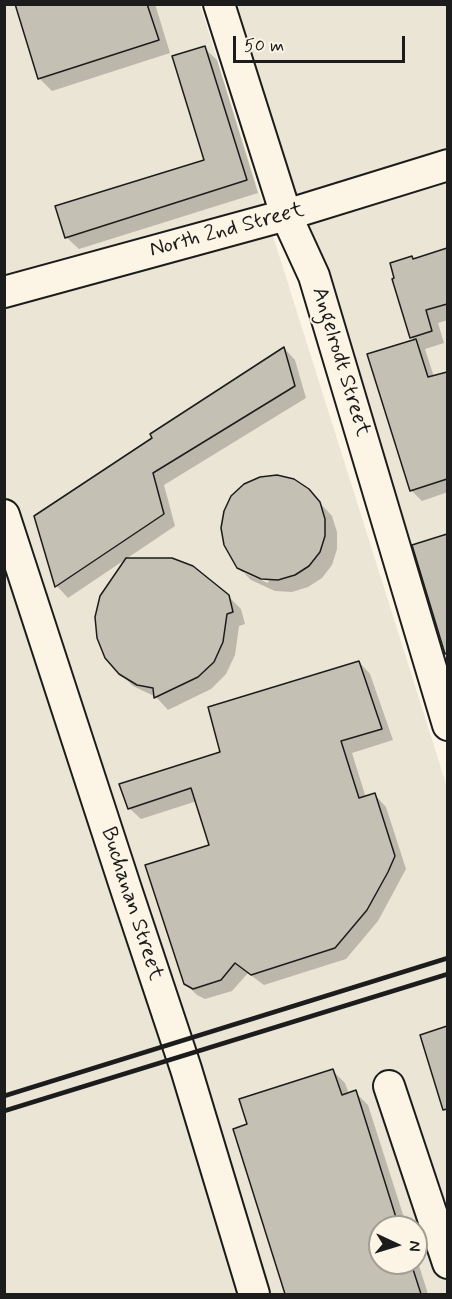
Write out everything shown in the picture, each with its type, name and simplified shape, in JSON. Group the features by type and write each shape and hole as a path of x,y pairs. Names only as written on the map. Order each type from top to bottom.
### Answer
{"street":[{"name":"Angelrodt Street","path":"223,5 286,215 314,276 447,725"},
{"name":"North 2nd Street","path":"4,292 286,215 447,165"},
{"name":"Buchanan Street","path":"4,515 186,1069 254,1294"},
{"path":"389,1086 447,1263"}],"shaded area":[{"path":"5,5 200,5 447,787 447,1294 5,1294"},
{"path":"227,5 447,5 447,691"}],"building":[{"path":"15,4 147,4 159,40 38,79"},
{"path":"205,46 247,180 65,238 55,206 204,160 172,56"},
{"path":"447,248 447,304 426,310 432,331 410,338 392,279 394,278 390,263 412,256 413,259"},
{"path":"416,339 428,377 447,372 447,479 410,491 367,354"},
{"path":"284,347 295,386 153,473 164,514 55,587 34,516 152,438 150,434"},
{"path":"277,475 294,479 309,489 320,502 325,519 325,536 320,552 309,566 295,575 278,580 261,579 237,568 224,545 221,528 224,511 231,496 244,484 260,477"},
{"path":"447,534 447,653 445,654 412,545"},
{"path":"126,558 172,558 193,566 229,595 233,612 227,614 223,642 214,662 198,677 154,698 153,688 137,685 119,674 105,658 97,638 95,617 100,596"},
{"path":"359,661 382,729 341,741 359,798 375,793 395,856 388,872 367,910 335,948 251,975 235,963 221,980 193,989 184,984 145,865 209,845 191,788 128,809 119,784 220,752 208,707"},
{"path":"447,1026 447,1109 443,1110 420,1035"},
{"path":"333,1069 342,1095 356,1090 395,1215 368,1215 368,1275 415,1275 421,1294 285,1294 233,1129 247,1124 239,1099"}],"railway":[{"path":"4,1096 448,958"},
{"path":"4,1111 448,974"}]}
